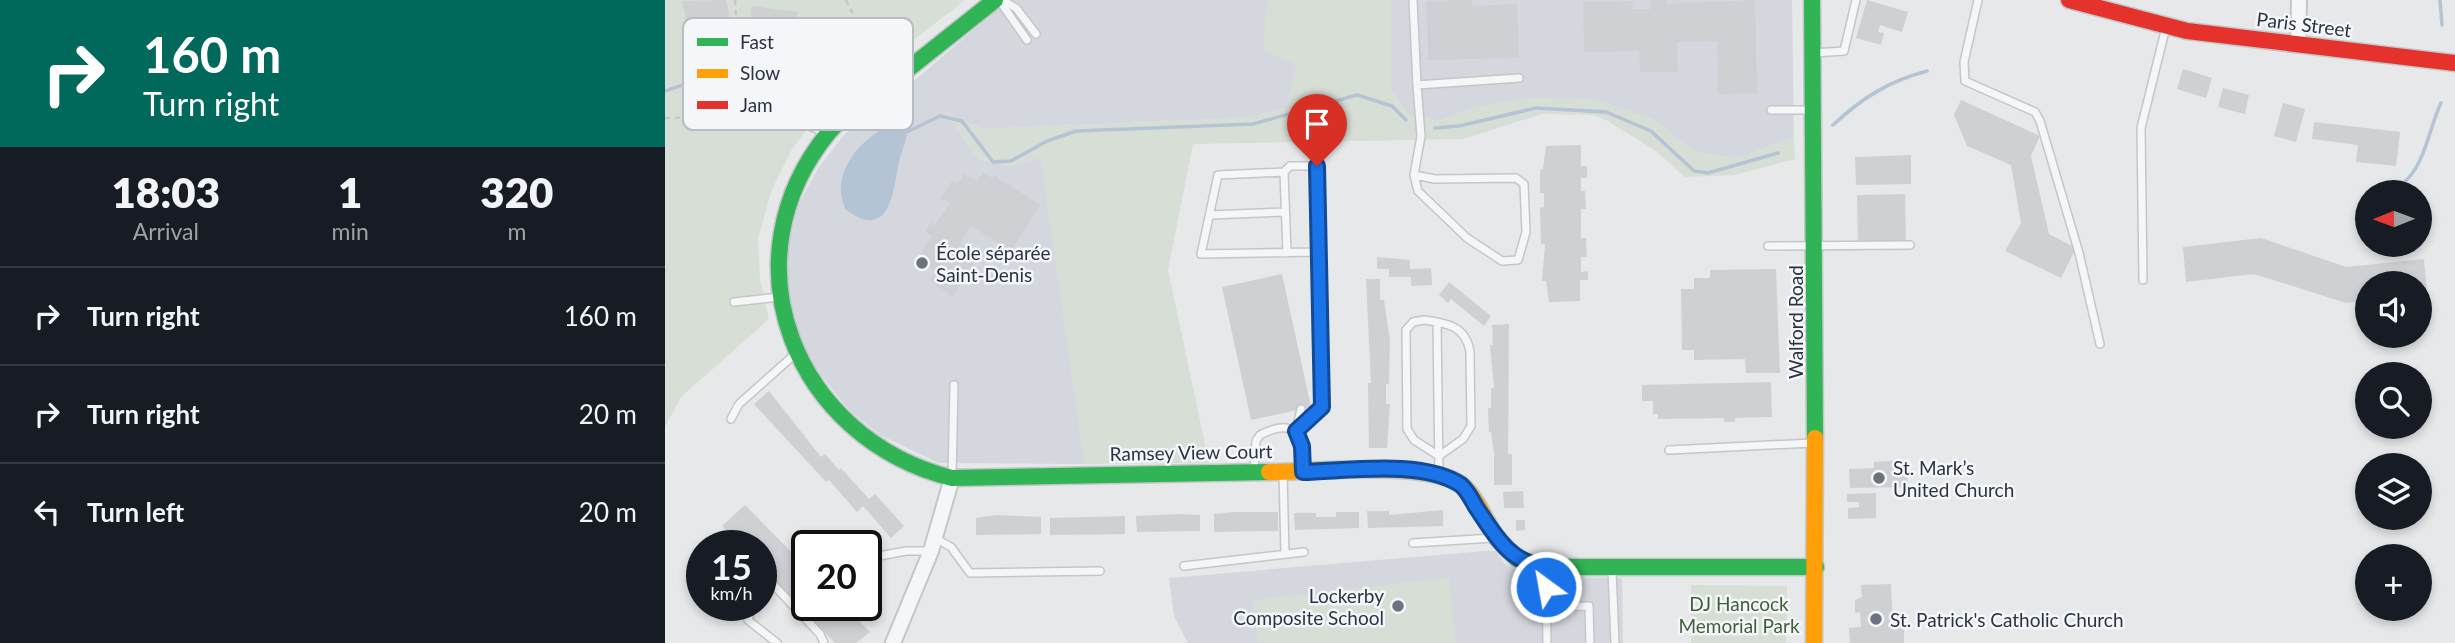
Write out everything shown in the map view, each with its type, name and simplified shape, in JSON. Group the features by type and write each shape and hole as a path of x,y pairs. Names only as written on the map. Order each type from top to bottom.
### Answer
{"street":[{"path":"913,66 999,0"},
{"name":"Walford Road","path":"1812,0 1817,443 1814,643"},
{"name":"Paris Street","path":"2069,0 2167,26 2298,45 2455,63"},
{"path":"2298,45 2299,0"},
{"path":"827,133 831,130"},
{"name":"Ramsey View Court","path":"827,133 790,199 779,240 776,279 779,297 794,355 813,385 840,418 901,461 927,472 952,478 1410,470 1439,475 1463,486 1497,538 1517,559 1546,567 1816,567"},
{"path":"893,643 933,544 952,478"}],"lane":[{"path":"999,0 1016,8 1036,34"},
{"path":"999,0 1027,40"},
{"path":"1413,0 1421,136 1414,174 1417,191 1467,238 1502,261 1518,260 1524,250 1526,232 1524,184 1516,178 1435,178 1414,174"},
{"path":"1813,53 1844,51 1856,0"},
{"path":"1978,0 1964,62 1965,81 2035,112 2040,121 2079,253 2099,344"},
{"path":"2143,280 2141,128 2167,26"},
{"path":"1417,85 1518,79"},
{"path":"1771,110 1814,110"},
{"path":"819,130 827,133"},
{"path":"1296,431 1322,407 1317,166 1290,166 1284,172 1217,175 1201,254 1317,252"},
{"path":"1284,172 1287,253"},
{"path":"1210,215 1285,212"},
{"path":"1768,247 1910,245"},
{"path":"734,302 779,297"},
{"path":"1413,322 1437,322 1463,332 1470,352 1471,426 1463,439 1439,456 1409,436 1405,337 1406,330 1413,322"},
{"path":"1437,322 1439,475"},
{"path":"731,419 739,404 794,355"},
{"path":"952,478 954,385"},
{"path":"1301,409 1296,431 1302,446 1303,472"},
{"path":"1254,472 1256,441 1260,435 1287,428 1296,431"},
{"path":"1669,450 1817,443"},
{"path":"1283,472 1285,554"},
{"path":"1413,543 1497,538"},
{"path":"882,556 933,544 951,547 970,573 1100,571"},
{"path":"1184,566 1304,552"},
{"path":"1612,566 1615,643"},
{"path":"1546,567 1546,643"},
{"path":"777,589 820,634 824,643"},
{"path":"1546,607 1589,606 1590,643"},
{"path":"749,621 778,643"}],"path":[{"path":"735,0 736,18"},
{"path":"846,0 854,18"},
{"path":"665,118 683,118"}],"shaded area":[{"name":"École séparée Saint-Denis","path":"1008,0 1267,0 1264,50 1297,64 1287,108 1245,118 982,129 945,112 979,160 1010,166 1041,157 1085,464 939,463 880,435 850,411 806,357 794,325 786,282 788,245 798,206 818,168 850,130 913,130 913,81"},
{"path":"1391,0 1792,0 1794,136 1740,158 1697,153 1651,118 1478,106 1439,121 1408,114 1391,90"},
{"name":"Lockerby Composite School","path":"1496,551 1505,564 1530,577 1622,578 1623,643 1188,643 1174,616 1169,578"}],"green space":[{"path":"665,0 965,0 913,40 913,18 683,18 683,130 806,130 792,149 772,189 758,238 760,280 769,319 681,397 665,427"},
{"path":"1267,0 1391,0 1391,90 1408,114 1439,121 1478,106 1531,97 1593,99 1651,118 1697,153 1740,158 1794,136 1795,159 1734,175 1685,177 1656,151 1608,121 1593,115 1542,114 1463,139 1193,144 1168,270 1209,463 1085,464 1041,158 1010,166 979,160 944,111 982,129 1245,118 1287,108 1297,65 1263,51"},
{"path":"1449,578 1456,643 1258,643 1253,600"},
{"name":"DJ Hancock Memorial Park","path":"1691,585 1787,586 1786,643 1691,643"}],"water":[{"path":"905,130 907,134 890,202 879,218 870,220 859,218 845,209 841,187 847,165 853,155 879,131"}],"building":[{"path":"726,0 730,18 686,18 682,1"},
{"path":"1471,0 1472,6 1517,4 1519,58 1428,60 1427,1"},
{"path":"1651,0 1667,0 1667,4 1755,0 1757,93 1718,94 1717,41 1677,42 1678,72 1640,72 1639,51 1584,52 1583,2 1632,1 1633,9 1651,9"},
{"path":"1867,0 1908,12 1902,32 1880,25 1878,32 1884,33 1881,45 1856,38"},
{"path":"752,6 798,12 797,18 751,18"},
{"path":"2183,69 2212,78 2206,98 2177,89"},
{"path":"2223,88 2249,95 2245,114 2218,107"},
{"path":"1961,100 2040,136 2031,156 2049,234 2076,248 2061,278 2005,251 2021,223 2011,165 1967,146 1954,115"},
{"path":"2283,103 2305,109 2296,142 2274,136"},
{"path":"2314,122 2400,132 2396,166 2356,162 2358,145 2312,139"},
{"path":"1581,145 1581,166 1587,166 1587,178 1581,178 1586,209 1581,209 1581,238 1586,238 1587,257 1581,257 1581,272 1588,271 1588,280 1580,280 1580,301 1549,302 1546,281 1542,281 1545,244 1541,244 1540,208 1544,207 1544,193 1540,193 1540,169 1543,169 1546,146"},
{"path":"1911,155 1911,184 1856,185 1855,157"},
{"path":"983,172 992,178 994,175 1040,205 1011,251 971,226 960,243 979,255 953,296 930,281 936,272 917,260 932,236 925,232 931,222 935,225 950,203 941,198 952,181 957,184 964,174 977,182"},
{"path":"1905,194 1906,243 1858,244 1857,195"},
{"path":"2261,238 2346,267 2424,259 2425,271 2355,271 2355,302 2346,303 2254,274 2186,282 2183,247"},
{"path":"1377,257 1410,260 1410,269 1431,268 1432,285 1411,286 1411,277 1389,277 1389,269 1377,269"},
{"path":"1776,269 1780,373 1746,373 1745,359 1694,360 1694,350 1682,350 1681,289 1694,289 1694,278 1710,278 1710,270"},
{"path":"1282,274 1311,407 1251,420 1222,287"},
{"path":"1366,279 1380,279 1380,300 1384,300 1390,340 1389,384 1386,384 1386,404 1390,404 1387,448 1369,448 1368,383 1371,383"},
{"path":"1449,282 1491,316 1484,326 1451,299 1448,303 1439,295"},
{"path":"1509,324 1508,454 1512,454 1512,485 1494,485 1494,453 1489,432 1488,408 1491,408 1491,388 1494,388 1490,345 1493,345 1492,325"},
{"path":"1771,382 1772,417 1735,418 1735,422 1724,422 1724,418 1658,419 1658,414 1653,414 1653,401 1642,401 1642,385"},
{"path":"769,391 821,457 825,454 839,470 841,468 869,499 875,494 904,526 891,538 863,506 857,512 829,480 826,482 754,404"},
{"name":"St. Mark’s United Church","path":"1906,460 1908,487 1850,488 1849,469 1874,468 1874,462"},
{"path":"1523,491 1524,508 1504,508 1503,492"},
{"path":"1876,493 1876,518 1848,519 1848,508 1859,507 1859,502 1847,502 1847,494"},
{"path":"745,505 770,530 726,530 722,526"},
{"path":"1443,510 1443,526 1368,528 1367,511 1389,511 1389,515"},
{"path":"1278,512 1278,531 1214,532 1214,514"},
{"path":"1336,512 1359,512 1359,528 1295,530 1294,513 1336,517"},
{"path":"997,515 1041,517 1041,534 976,535 976,518"},
{"path":"1200,515 1200,531 1137,532 1136,516"},
{"path":"1125,516 1125,534 1050,535 1050,518"},
{"path":"1516,520 1525,520 1525,530 1516,531"},
{"path":"777,538 791,552 791,597 777,583"},
{"name":"St. Patrick's Catholic Church","path":"1891,584 1893,627 1904,626 1904,643 1850,643 1849,628 1861,627 1860,612 1855,613 1855,600 1862,597 1861,585"},
{"path":"814,621 859,621 870,632 856,643 835,643"}],"waterway":[{"path":"2440,0 2442,25"},
{"path":"1833,125 1877,92 1900,80 1927,71"},
{"path":"665,91 683,85"},
{"path":"913,129 940,116 962,121 993,162 1011,161 1047,141 1076,131 1253,124 1357,95 1392,106 1406,120"},
{"path":"2407,180 2420,160 2441,103"},
{"path":"1435,128 1459,126 1536,108 1606,112 1651,131 1694,171 1708,173 1778,153"},
{"path":"907,132 911,130"}],"traffic: fast":[{"path":"913,65 995,0"},
{"path":"1812,0 1815,438"},
{"path":"831,130 797,182 781,235 780,288 792,339 816,385 852,426 897,457 952,478 1269,472"},
{"path":"1495,536 1517,559 1542,567 1816,567"}],"traffic: slow":[{"path":"1814,643 1815,438"},
{"path":"1269,472 1370,469 1425,473 1447,478 1468,491 1495,536"}],"traffic: jam":[{"path":"2069,0 2187,31 2455,63"}],"place":[{"name":"École séparée Saint-Denis","path":"922,263"},
{"name":"St. Mark’s United Church","path":"1879,478"},
{"name":"Lockerby Composite School","path":"1398,606"},
{"name":"St. Patrick's Catholic Church","path":"1876,619"}],"route":[{"path":"1317,166 1322,407 1296,431 1302,446 1303,472 1410,470 1439,475 1463,486 1500,543 1517,559 1546,567 1546,587"}]}
